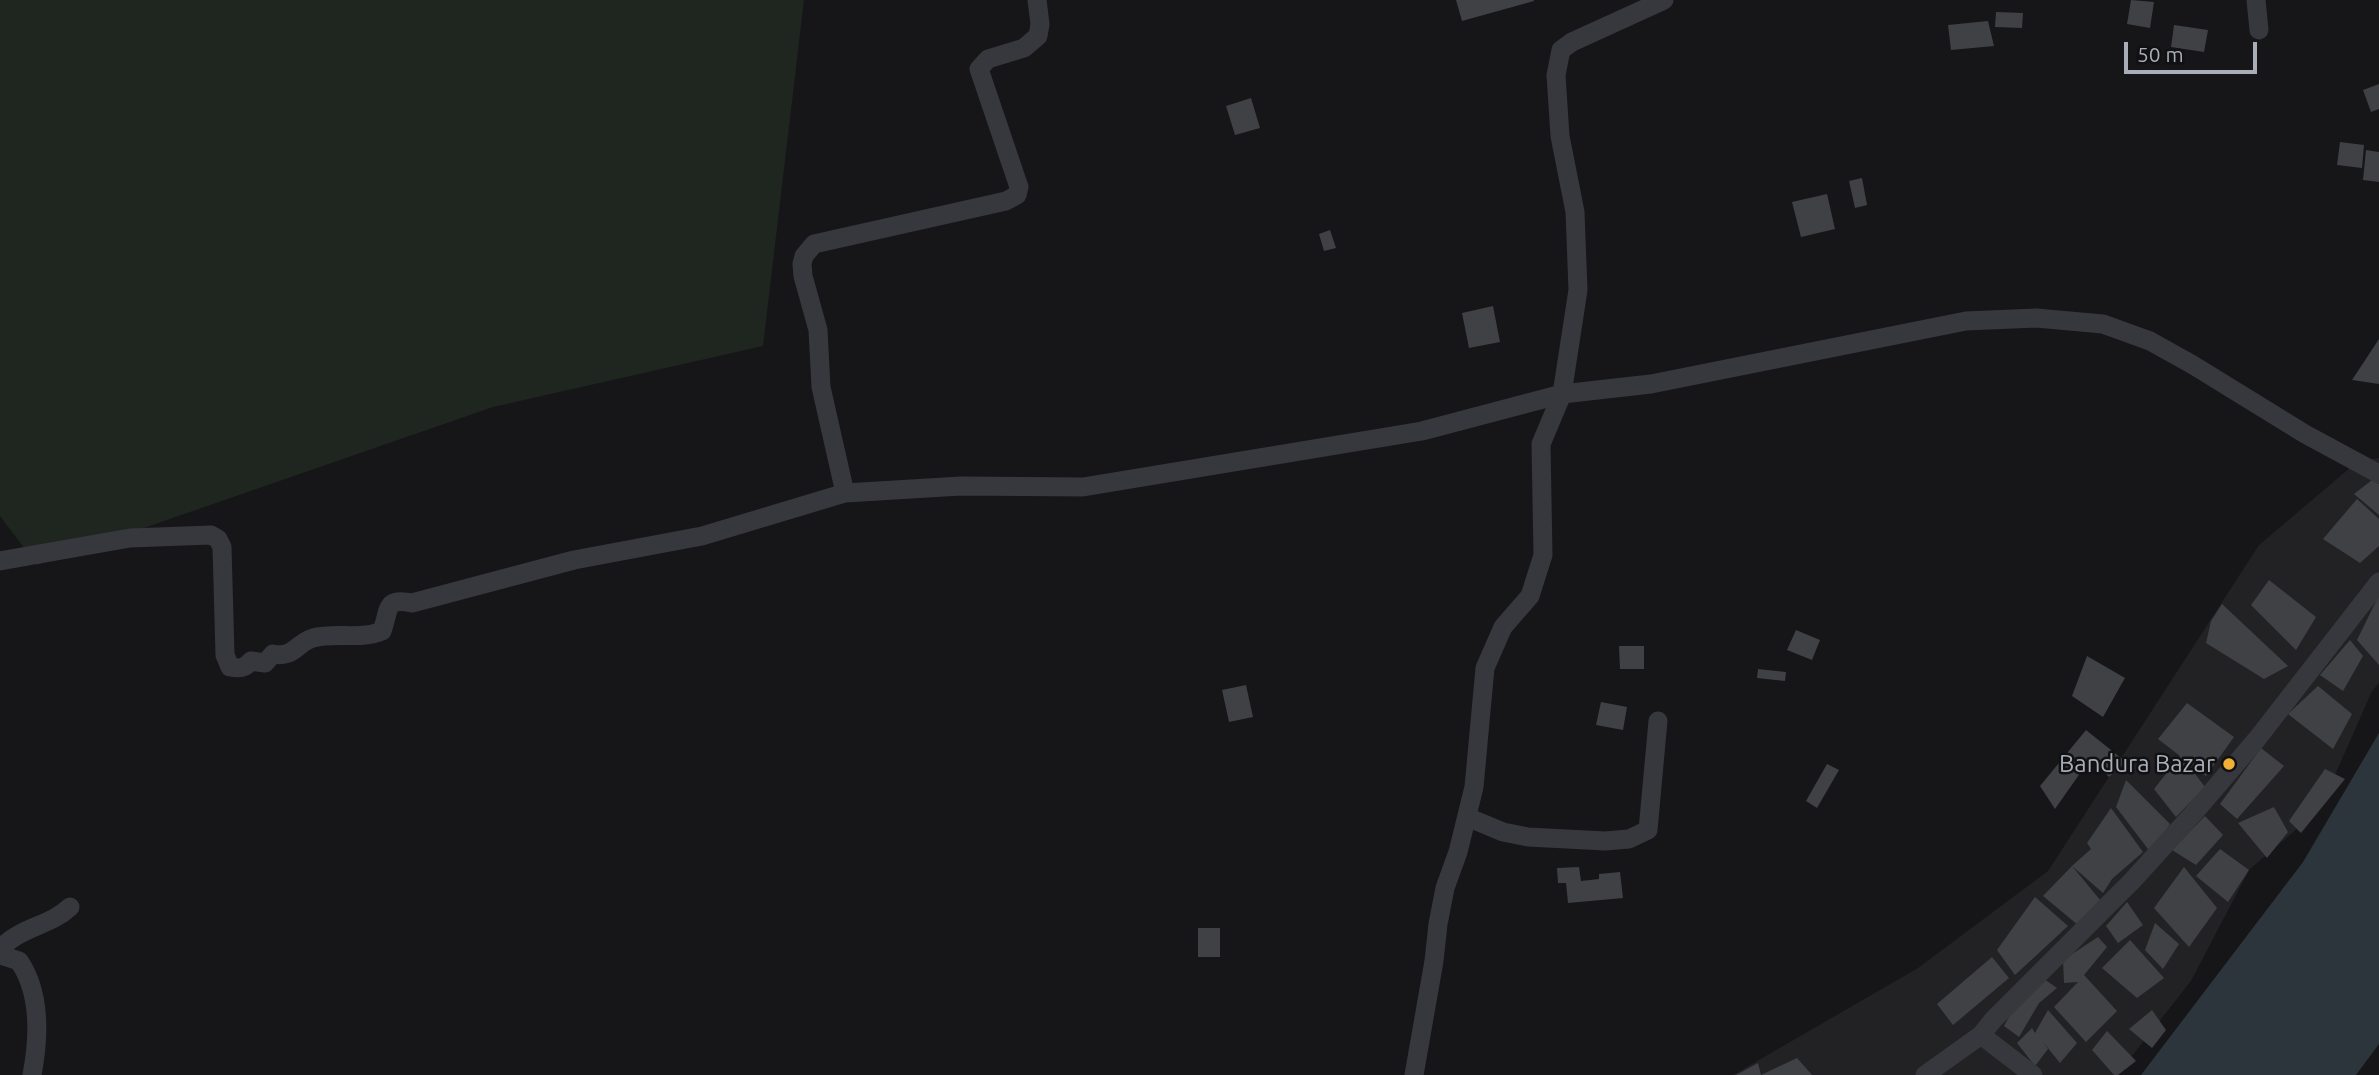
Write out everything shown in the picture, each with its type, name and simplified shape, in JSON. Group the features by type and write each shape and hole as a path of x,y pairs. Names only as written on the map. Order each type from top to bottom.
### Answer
{"street":[{"path":"845,493 821,387 818,330 803,276 804,256 814,244 1006,201 1017,195 1019,187 979,69 988,59 1024,48 1038,36 1040,24 1037,0"},
{"path":"1413,1075 1438,924 1474,787 1485,668 1503,627 1531,596 1543,555 1541,444 1562,394 1578,290 1574,212 1560,136 1556,75 1561,50 1572,42 1664,0"},
{"path":"2256,0 2259,30"},
{"path":"0,561 130,538 211,535 218,539 222,547 225,655 230,667 239,669 251,661 265,663 273,654 296,651 305,641 313,638 327,635 372,635 382,631 388,610 392,602 397,600 412,603 575,560 702,536 845,493 961,486 1083,486 1422,432 1562,394 1651,384 1966,321 2036,318 2104,324 2150,341 2305,434 2379,474"},
{"path":"1925,1075 1981,1035 2132,881 2257,738 2379,582"},
{"path":"1467,817 1503,832 1528,837 1605,841 1629,839 1648,830 1658,721"},
{"path":"32,1075 36,1017 33,988 19,961 1,955 2,947 20,932 59,917 70,907"},
{"path":"1981,1035 2033,1075"}],"shaded area":[{"path":"0,0 804,0 763,346 493,407 37,565 0,516"},
{"name":"Bandura Bazar","path":"2379,458 2379,683 2372,691 2320,809 2249,870 2191,981 2117,1075 1733,1075 1918,968 2048,871 2259,545 2357,462"},
{"path":"2379,733 2379,1044 2356,1075 2141,1075 2303,862"}],"building":[{"path":"1456,0 1534,0 1534,1 1462,21"},
{"path":"2131,0 2154,2 2150,28 2127,24"},
{"path":"1996,12 2023,13 2022,28 1995,27"},
{"path":"1988,21 1994,46 1951,50 1948,25"},
{"path":"2174,25 2208,30 2204,52 2171,47"},
{"path":"2379,84 2379,109 2371,112 2363,90"},
{"path":"1251,98 1260,128 1235,135 1226,106"},
{"path":"2340,142 2364,145 2362,168 2337,165"},
{"path":"2366,150 2379,152 2379,182 2363,180"},
{"path":"1862,178 1867,205 1855,208 1849,181"},
{"path":"1827,194 1835,229 1801,237 1792,202"},
{"path":"1330,230 1336,248 1324,251 1319,234"},
{"path":"1493,306 1500,342 1469,348 1462,313"},
{"path":"2379,339 2379,384 2352,380"},
{"path":"2372,480 2379,484 2379,515 2354,494"},
{"path":"2357,499 2379,519 2379,546 2360,563 2323,539"},
{"path":"2269,580 2316,617 2296,650 2251,605"},
{"path":"2379,595 2379,665 2357,640"},
{"path":"2222,604 2288,666 2264,679 2206,643 2211,621"},
{"path":"1796,630 1820,640 1812,660 1787,650"},
{"path":"2350,640 2363,656 2343,691 2320,675"},
{"path":"1619,646 1644,646 1644,669 1620,669"},
{"path":"2087,656 2125,678 2103,717 2072,696"},
{"path":"1758,669 1786,672 1785,681 1757,678"},
{"path":"1246,685 1253,717 1229,722 1222,690"},
{"path":"2318,686 2352,714 2333,749 2288,714"},
{"path":"1601,702 1627,707 1623,730 1596,725"},
{"path":"2187,703 2234,737 2206,776 2183,758 2205,787 2176,817 2154,789 2180,756 2158,739"},
{"path":"2086,730 2126,762 2109,777 2090,759 2055,809 2040,786"},
{"path":"2261,748 2284,766 2237,819 2220,804"},
{"path":"1827,764 1839,770 1817,808 1806,801"},
{"path":"2325,769 2345,779 2301,833 2289,821"},
{"path":"2126,780 2170,824 2151,853 2116,807"},
{"path":"2274,807 2288,832 2267,858 2238,823"},
{"path":"2111,808 2143,852 2112,879 2103,893 2072,866 2091,849 2087,843"},
{"path":"2205,816 2223,835 2196,865 2172,850"},
{"path":"2220,849 2249,870 2228,902 2196,876"},
{"path":"2072,866 2101,901 2078,925 2043,896"},
{"path":"1579,867 1581,881 1599,879 1599,874 1620,872 1623,898 1568,903 1566,883 1558,883 1557,868"},
{"path":"2184,867 2217,908 2189,947 2154,908"},
{"path":"2035,897 2068,926 2015,975 1997,950"},
{"path":"2127,902 2143,925 2118,943 2106,926"},
{"path":"2155,923 2179,944 2163,969 2145,950"},
{"path":"1198,928 1220,928 1220,957 1198,957"},
{"path":"2098,937 2107,947 2084,975 2117,1011 2086,1042 2054,1007 2078,982 2064,983 2063,960"},
{"path":"2130,940 2164,978 2137,998 2102,968"},
{"path":"1992,957 2009,978 1953,1025 1937,1004"},
{"path":"2044,979 2057,988 2039,1003 2019,1037 2004,1026 2015,1006"},
{"path":"2048,1010 2077,1043 2060,1063 2043,1042 2048,1049 2035,1066 2017,1043 2032,1028 2035,1033"},
{"path":"2152,1010 2166,1030 2152,1048 2129,1029"},
{"path":"2107,1031 2136,1061 2118,1075 2114,1075 2092,1050"},
{"path":"1797,1058 1812,1075 1761,1075"},
{"path":"1758,1063 1761,1075 1736,1075"}],"place":[{"name":"Bandura Bazar","path":"2229,764"}]}
